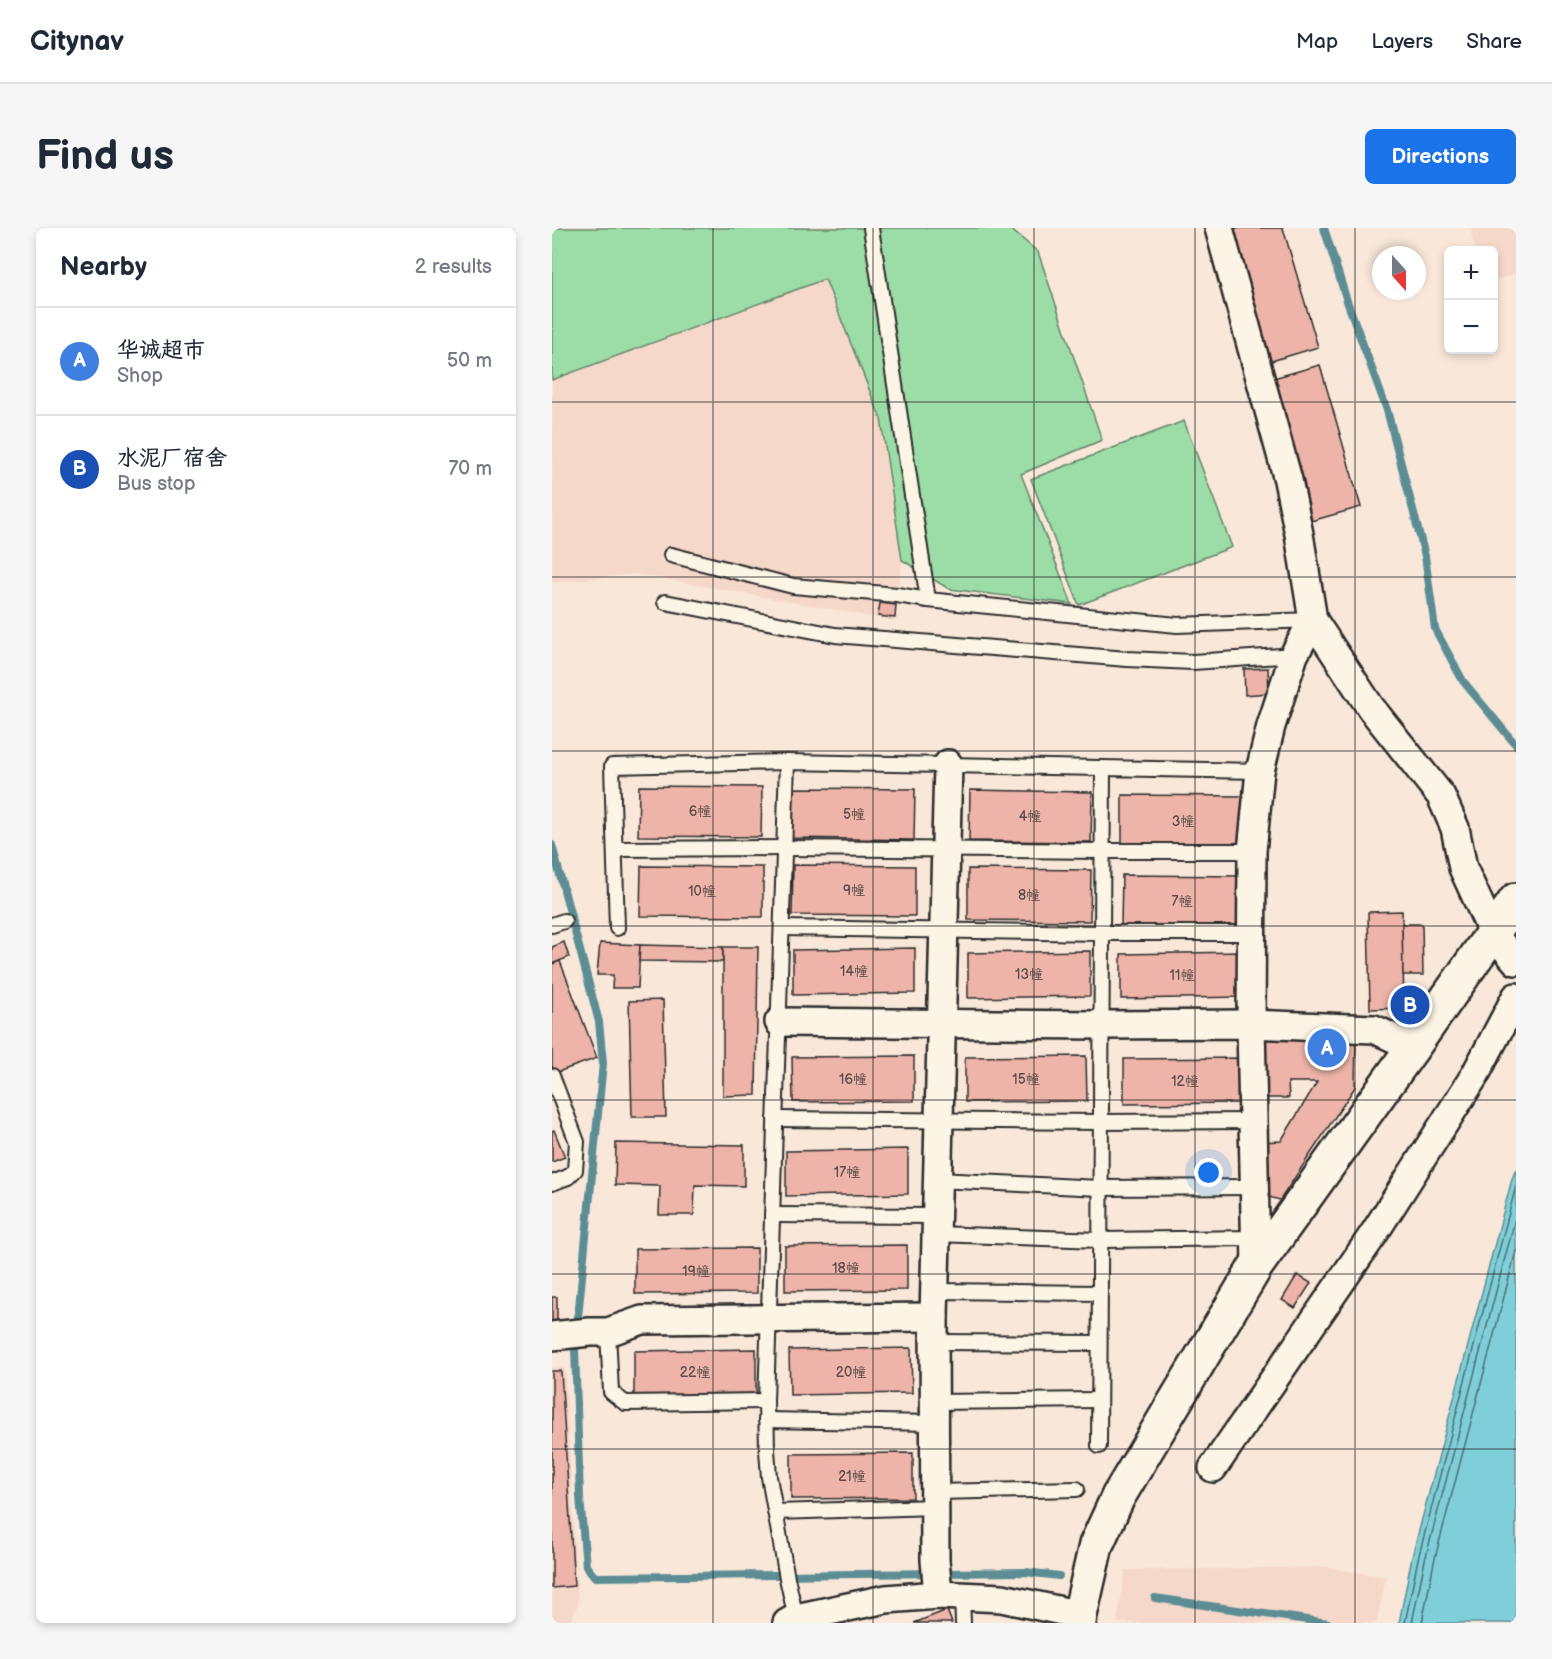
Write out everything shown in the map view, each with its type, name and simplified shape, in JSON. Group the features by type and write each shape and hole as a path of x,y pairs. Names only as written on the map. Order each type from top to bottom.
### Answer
{"street":[{"path":"1219,228 1288,480 1313,620 1371,708 1441,796 1455,828 1463,868 1493,934 1516,962"},
{"path":"1255,1252 1251,1024 1252,851 1260,771 1271,726 1294,655 1313,620"},
{"path":"943,1583 935,1499 934,1317 948,765"},
{"path":"792,1621 943,1583 1080,1619 1096,1545 1118,1497 1255,1252 1413,1047 1516,900"},
{"path":"1213,1468 1373,1235 1475,1076 1516,997"},
{"path":"779,1022 1251,1024 1374,1029 1413,1047"},
{"path":"579,1334 642,1320 934,1317"}],"lane":[{"path":"871,228 928,600"},
{"path":"671,555 793,586 928,600 1177,625 1313,620"},
{"path":"665,602 835,635 1127,659 1193,662 1294,655"},
{"path":"617,928 612,766 787,762 1260,771"},
{"path":"787,762 766,1420 769,1477 784,1559 792,1621"},
{"path":"1099,1446 1102,768"},
{"path":"615,849 1252,851"},
{"path":"782,928 1252,933"},
{"path":"552,1076 577,1142 574,1170 568,1177 552,1183"},
{"path":"776,1119 1253,1121"},
{"path":"937,1180 1100,1188 1254,1187"},
{"path":"772,1215 936,1225 1255,1252"},
{"path":"934,1317 1100,1293"},
{"path":"934,1317 1099,1344"},
{"path":"579,1334 611,1392 625,1403 766,1401"},
{"path":"766,1420 1099,1401"},
{"path":"776,1512 1077,1489"},
{"path":"943,1583 963,1623"}],"shaded area":[{"path":"1470,228 1516,228 1516,274 1498,279 1498,246 1474,246"},
{"path":"825,278 881,419 902,560 895,621 636,574 552,583 552,380"},
{"path":"552,1368 565,1368 578,1604 570,1622 552,1623"},
{"path":"1327,1567 1386,1577 1377,1623 1117,1623 1125,1570"}],"green space":[{"path":"552,228 1009,228 1038,252 1102,440 1021,474 1072,604 949,589 902,560 881,419 825,279 552,380"},
{"path":"1184,421 1232,547 1079,605 1031,479"}],"water":[{"path":"1516,1169 1516,1623 1399,1623 1412,1557"}],"building":[{"path":"1229,228 1283,228 1318,347 1268,362"},
{"path":"1320,365 1361,507 1311,521 1270,379"},
{"path":"880,603 896,605 895,618 878,616"},
{"path":"1268,668 1269,693 1245,695 1244,669"},
{"path":"639,786 762,787 761,837 638,836"},
{"path":"793,788 915,789 914,840 792,838"},
{"path":"970,790 1092,792 1091,842 969,841"},
{"path":"1122,795 1245,796 1244,847 1122,846"},
{"path":"793,865 915,866 915,916 792,915"},
{"path":"641,866 763,867 763,917 640,916"},
{"path":"968,869 1091,870 1090,921 968,920"},
{"path":"1122,875 1244,876 1243,926 1121,925"},
{"path":"1402,911 1404,1008 1370,1009 1368,912"},
{"path":"1402,924 1422,924 1423,975 1403,975"},
{"path":"564,942 569,957 552,964 552,947"},
{"path":"600,943 640,945 638,988 612,988 613,975 597,975"},
{"path":"640,945 723,947 723,962 639,961"},
{"path":"723,947 758,947 756,1095 723,1096"},
{"path":"915,948 915,993 793,995 793,950"},
{"path":"1090,951 1090,996 968,998 968,953"},
{"path":"1243,952 1243,997 1121,999 1121,954"},
{"path":"560,961 597,1058 555,1073 552,1066 552,964"},
{"path":"663,1000 666,1117 632,1117 629,1001"},
{"path":"1257,1039 1356,1039 1355,1087 1280,1200 1257,1194 1257,1142 1281,1141 1317,1082 1288,1082 1289,1098 1260,1098"},
{"path":"914,1056 914,1101 793,1102 792,1057"},
{"path":"1086,1056 1087,1101 965,1102 965,1057"},
{"path":"1246,1058 1246,1103 1124,1104 1124,1059"},
{"path":"554,1130 565,1157 552,1162 552,1131"},
{"path":"616,1143 744,1145 744,1186 695,1185 694,1215 659,1215 660,1186 615,1185"},
{"path":"908,1149 908,1194 786,1196 786,1151"},
{"path":"907,1245 907,1290 785,1291 785,1246"},
{"path":"757,1248 757,1293 635,1294 635,1249"},
{"path":"1297,1275 1311,1283 1295,1308 1282,1300"},
{"path":"552,1297 557,1297 557,1329 552,1329"},
{"path":"911,1348 912,1393 790,1395 789,1350"},
{"path":"756,1349 756,1394 634,1395 634,1351"},
{"path":"552,1371 561,1371 574,1586 552,1588"},
{"path":"913,1453 913,1498 791,1499 791,1454"},
{"path":"947,1610 952,1623 914,1623"}],"waterway":[{"path":"1324,228 1347,301 1387,410 1425,556 1435,629 1463,681 1516,745"},
{"path":"552,845 599,1022 603,1063 575,1348 580,1497 586,1566 595,1577 1025,1572 1059,1576"},
{"path":"1155,1598 1328,1623"}],"place":[{"name":"水泥厂宿舍","path":"1410,1005"},
{"name":"华诚超市","path":"1327,1048"}]}
